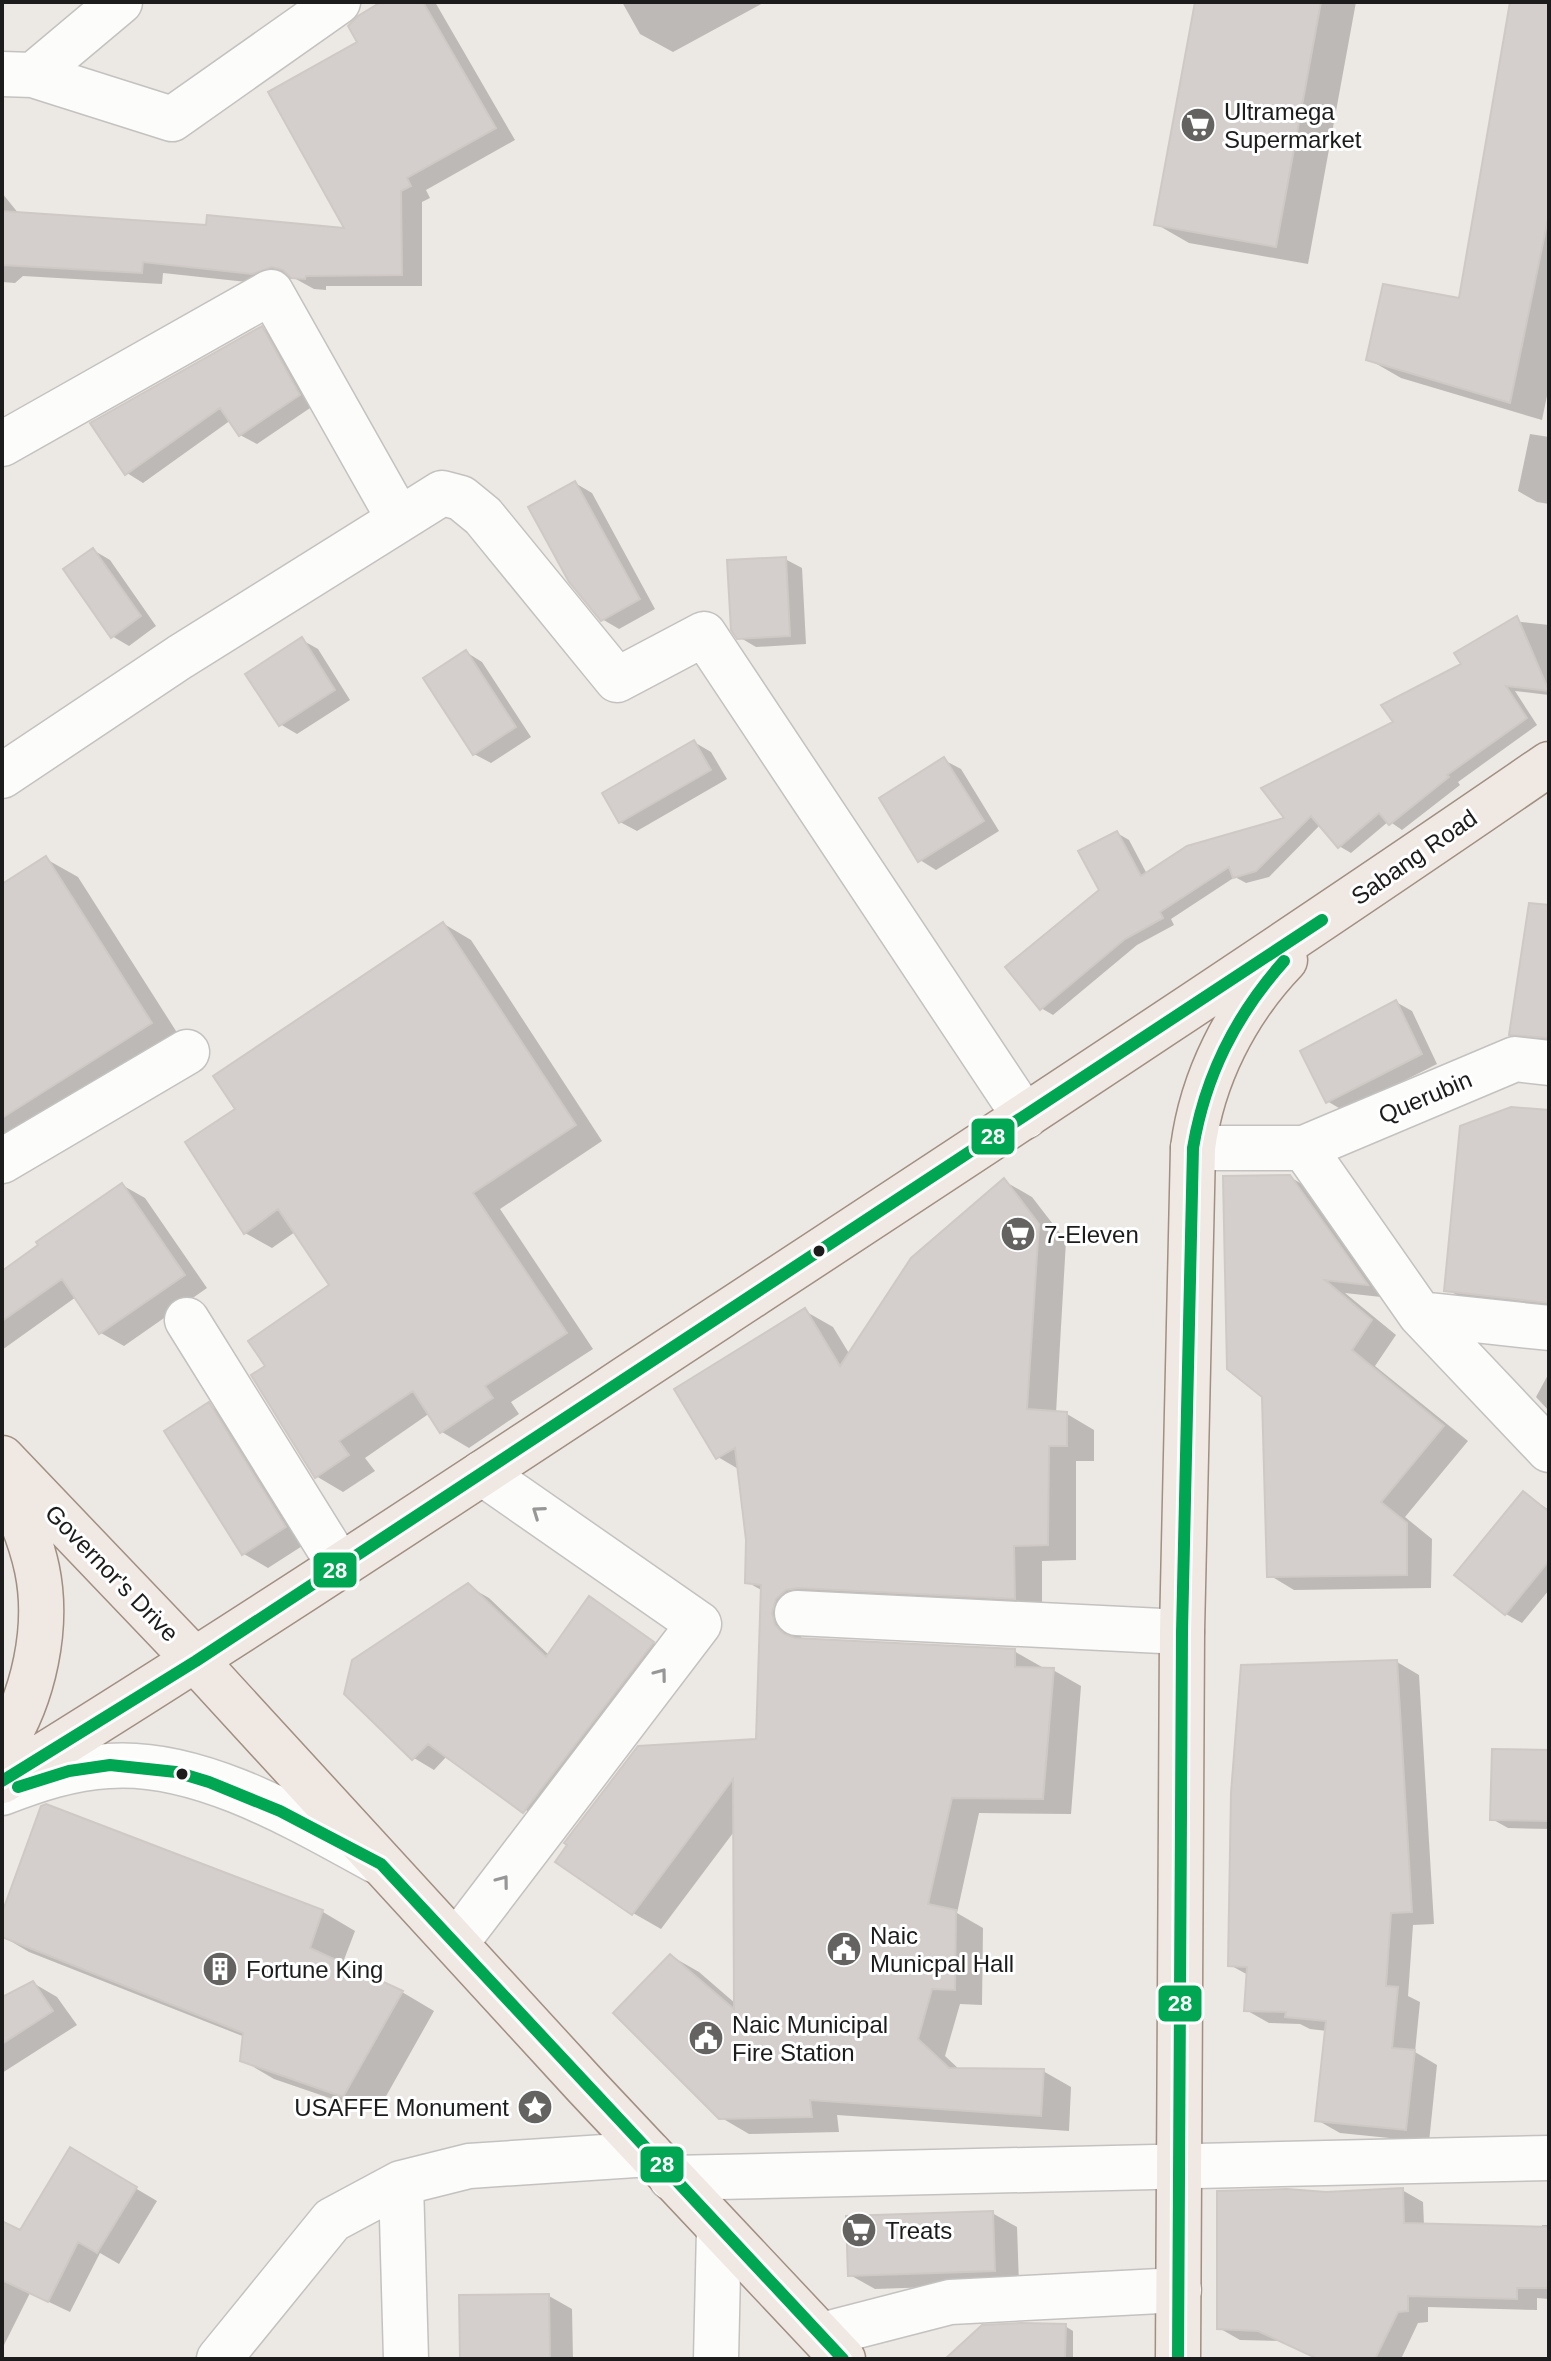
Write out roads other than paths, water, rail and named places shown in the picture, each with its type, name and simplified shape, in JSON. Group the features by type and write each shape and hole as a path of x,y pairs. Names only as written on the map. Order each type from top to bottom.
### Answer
{"main road":[{"name":"Sabang Road","path":"196,1661 1025,1117 1322,920 1549,764"},
{"path":"1178,2359 1182,1632 1193,1148 1203,1099 1237,1022 1255,994 1322,920"},
{"name":"Governor's Drive","path":"2,1458 13,1495 196,1661 2,1781"},
{"path":"2,1747 26,1700 37,1655 40,1611 37,1572 13,1495"},
{"path":"196,1661 660,2166 832,2347"}],"street":[{"path":"17,75 120,2"},
{"path":"17,75 172,119 338,2"},
{"path":"2,444 271,292 399,519"},
{"path":"2,776 180,657 399,519 442,493 461,498 483,516 617,680 704,634 1025,1117"},
{"path":"2,1161 187,1052"},
{"name":"Querubin","path":"1304,1148 1515,1059 1549,1063"},
{"path":"1193,1148 1304,1148 1420,1314 1549,1450"},
{"path":"1420,1314 1549,1328"},
{"path":"187,1320 340,1566"},
{"path":"456,1943 699,1624 482,1473"},
{"path":"797,1613 1182,1632"},
{"path":"2,1793 69,1771 110,1765 176,1772 219,1785 280,1811 381,1864"},
{"path":"219,2359 332,2220 401,2183 469,2166 1179,2165 1549,2158"},
{"path":"401,2183 406,2359"},
{"path":"716,2359 719,2229"},
{"path":"832,2347 950,2302 1179,2290"}],"place":[{"name":"Ultramega Supermarket","path":"1198,125"},
{"name":"7-Eleven","path":"1018,1234"},
{"name":"Naic Municpal Hall","path":"844,1949"},
{"name":"Fortune King","path":"220,1969"},
{"name":"Naic Municipal Fire Station","path":"706,2038"},
{"name":"USAFFE Monument","path":"535,2107"},
{"name":"Treats","path":"859,2230"}]}
